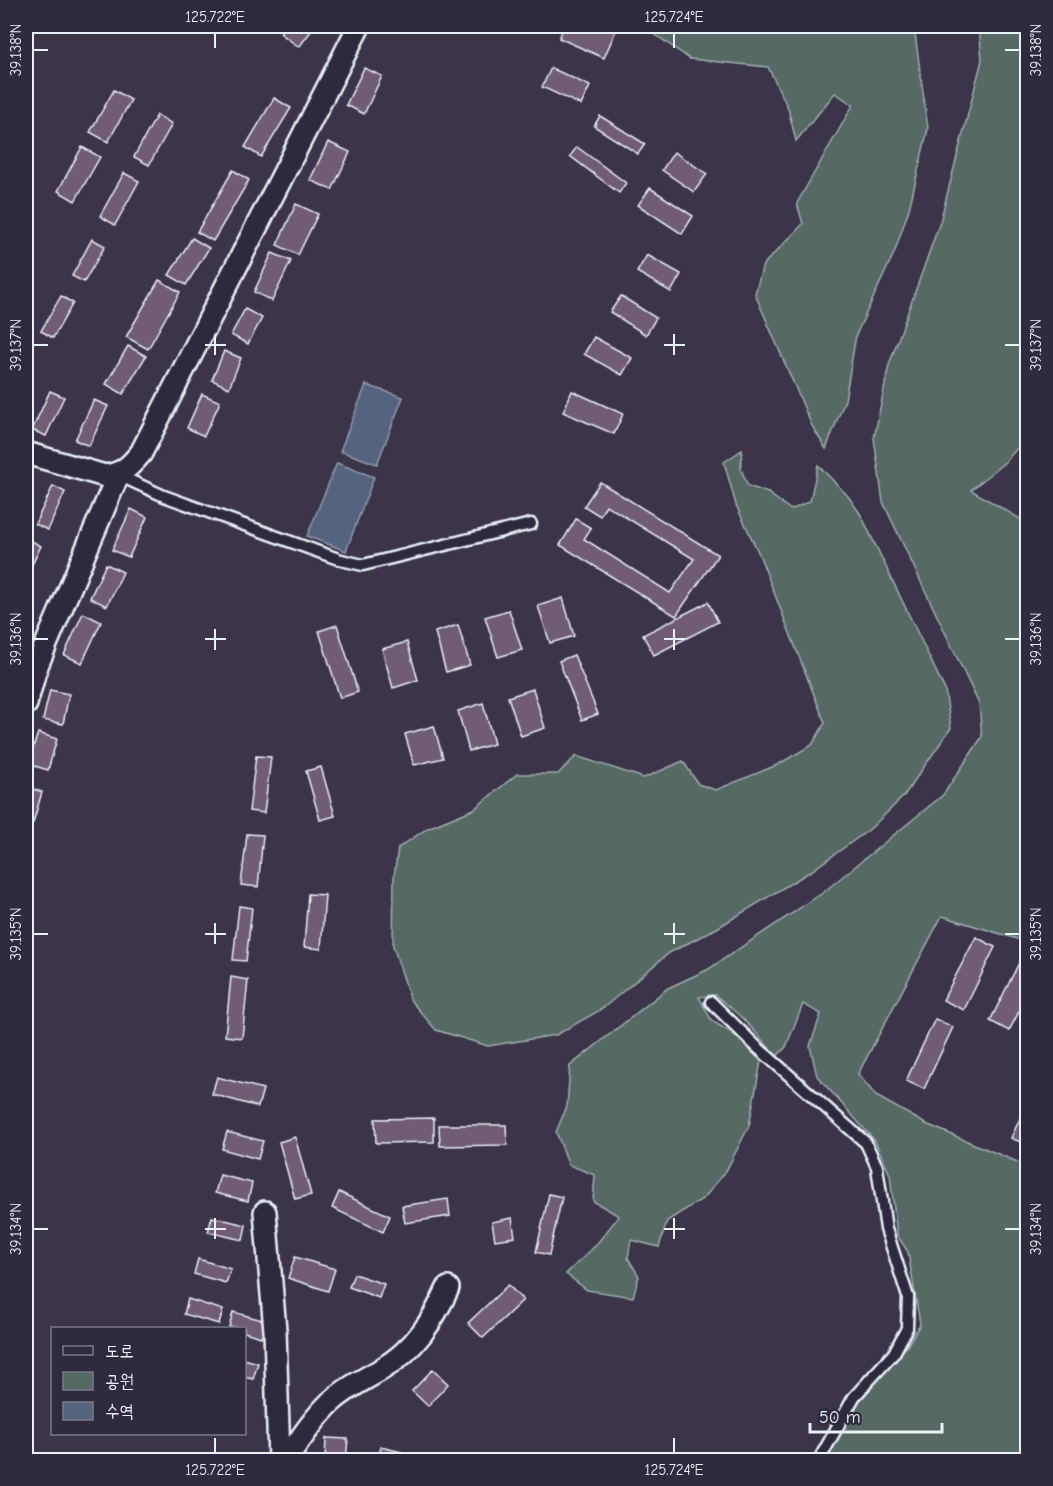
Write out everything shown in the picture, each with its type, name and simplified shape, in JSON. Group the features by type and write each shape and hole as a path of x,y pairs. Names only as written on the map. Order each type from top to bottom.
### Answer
{"street":[{"path":"26,453 105,476 118,475 129,468 153,432 359,26"},
{"path":"26,704 36,668 118,475"},
{"path":"265,1212 275,1330 279,1461"},
{"path":"286,1461 330,1403 352,1385 398,1359 416,1342 440,1307 448,1288"}],"lane":[{"path":"118,475 164,496 341,560 363,565 531,524"},
{"path":"711,1002 757,1047 866,1143 877,1167 886,1229 908,1298 907,1328 894,1353 854,1397 819,1461"}],"green space":[{"path":"643,26 914,26 928,129 909,209 895,251 856,335 845,400 826,449 812,426 755,294 763,265 803,224 797,203 853,105 835,93 796,141 788,108 768,67 690,59"},
{"path":"979,26 1027,26 1027,437 1005,462 971,490 1027,523 1027,942 942,916 858,1074 876,1096 926,1124 1027,1166 1027,1460 825,1460 856,1405 907,1346 920,1324 908,1252 897,1235 890,1175 875,1141 817,1076 810,1046 821,1014 803,1004 786,1047 776,1057 748,1024 715,995 699,997 712,1021 732,1033 761,1061 749,1126 726,1171 704,1198 667,1221 659,1247 631,1240 628,1258 639,1276 633,1297 587,1290 566,1274 595,1246 619,1216 593,1201 595,1175 569,1165 556,1132 567,1106 570,1066 668,988 707,970 821,894 943,795 982,737 979,704 883,502 874,438 889,365 940,222 982,60"},
{"path":"742,450 741,469 748,486 768,493 791,510 810,501 818,465 848,496 861,515 945,690 951,728 903,797 870,829 811,871 717,928 669,953 602,1009 556,1035 488,1046 436,1030 411,1001 393,946 394,877 398,848 428,828 474,809 517,774 558,774 576,756 644,778 683,761 698,784 716,790 777,765 812,745 825,723 759,554 736,505 724,462"}],"water":[{"path":"366,385 403,397 377,464 340,451"},
{"path":"337,463 374,477 346,551 307,536"}],"building":[{"path":"285,26 315,26 299,47 280,33"},
{"path":"564,26 612,26 617,28 604,58 559,38"},
{"path":"364,68 382,76 364,114 346,105"},
{"path":"551,68 590,86 581,105 542,87"},
{"path":"114,90 131,100 108,142 90,132"},
{"path":"274,98 291,108 261,157 245,147"},
{"path":"157,115 172,124 149,165 134,157"},
{"path":"600,116 645,144 638,154 594,126"},
{"path":"328,142 350,152 332,190 310,180"},
{"path":"82,147 100,157 75,201 58,191"},
{"path":"577,147 626,183 619,193 570,156"},
{"path":"674,152 707,174 694,192 662,170"},
{"path":"233,170 249,180 213,241 197,232"},
{"path":"124,173 139,181 115,225 100,216"},
{"path":"650,188 693,216 682,234 638,205"},
{"path":"296,204 318,214 298,255 277,245"},
{"path":"192,238 209,248 186,285 169,275"},
{"path":"92,239 105,246 84,282 72,276"},
{"path":"272,253 291,261 272,301 254,292"},
{"path":"647,255 681,274 671,292 637,272"},
{"path":"159,280 180,292 148,349 126,337"},
{"path":"61,296 73,303 53,338 41,331"},
{"path":"621,296 656,318 646,335 610,312"},
{"path":"245,309 262,318 248,344 231,335"},
{"path":"594,337 632,358 622,375 584,354"},
{"path":"128,346 146,356 123,394 106,384"},
{"path":"224,351 241,358 229,388 212,380"},
{"path":"50,391 64,397 46,436 32,430"},
{"path":"572,391 623,414 614,434 563,412"},
{"path":"202,394 220,402 204,436 187,428"},
{"path":"94,400 108,406 89,446 75,440"},
{"path":"600,482 718,555 676,616 560,545 576,519 591,528 584,539 670,593 694,559 606,505 600,516 584,506"},
{"path":"53,486 65,492 48,530 35,524"},
{"path":"131,509 147,517 129,557 112,550"},
{"path":"28,539 41,546 26,577 26,545"},
{"path":"106,564 123,572 107,606 90,598"},
{"path":"563,598 574,636 550,643 538,606"},
{"path":"708,602 718,622 654,655 643,635"},
{"path":"509,610 522,650 498,657 485,617"},
{"path":"83,613 101,622 82,663 64,655"},
{"path":"337,625 358,692 340,698 319,631"},
{"path":"458,625 470,665 446,672 435,632"},
{"path":"407,642 418,680 393,688 382,649"},
{"path":"574,655 598,714 582,720 559,661"},
{"path":"533,689 545,728 521,736 508,697"},
{"path":"50,690 69,694 63,724 43,720"},
{"path":"483,703 494,744 469,751 458,711"},
{"path":"434,726 443,758 414,765 405,734"},
{"path":"38,733 57,739 48,770 28,764"},
{"path":"256,756 271,757 264,813 249,811"},
{"path":"321,767 335,816 320,820 306,771"},
{"path":"26,787 42,792 33,823 26,820"},
{"path":"247,834 263,835 258,887 241,885"},
{"path":"308,894 325,895 321,949 304,947"},
{"path":"239,906 252,908 246,961 233,960"},
{"path":"976,937 995,947 964,1010 943,1000"},
{"path":"1023,955 1028,957 1028,994 1009,1031 990,1021"},
{"path":"231,977 248,980 242,1038 225,1036"},
{"path":"935,1019 953,1027 924,1089 906,1081"},
{"path":"217,1077 263,1089 258,1107 212,1094"},
{"path":"1028,1101 1028,1145 1011,1138"},
{"path":"434,1118 434,1142 376,1143 375,1119"},
{"path":"439,1125 506,1125 507,1145 440,1146"},
{"path":"227,1132 263,1141 258,1159 222,1149"},
{"path":"295,1137 311,1195 295,1199 279,1142"},
{"path":"220,1175 252,1183 248,1201 215,1193"},
{"path":"339,1192 390,1216 383,1232 332,1208"},
{"path":"549,1194 562,1197 549,1255 536,1252"},
{"path":"448,1199 450,1216 405,1223 402,1206"},
{"path":"212,1217 246,1225 243,1240 208,1232"},
{"path":"512,1218 515,1237 495,1240 492,1222"},
{"path":"295,1257 335,1269 328,1291 288,1278"},
{"path":"198,1259 231,1269 226,1283 194,1274"},
{"path":"354,1274 384,1284 379,1298 349,1287"},
{"path":"508,1285 523,1300 483,1338 468,1323"},
{"path":"188,1299 223,1310 219,1324 184,1314"},
{"path":"233,1312 266,1321 261,1337 246,1333 246,1327 229,1327"},
{"path":"246,1360 258,1363 253,1379 246,1377"},
{"path":"433,1369 448,1384 428,1406 412,1391"},
{"path":"326,1438 348,1439 346,1460 325,1460"},
{"path":"381,1447 402,1452 400,1460 378,1460"}]}
